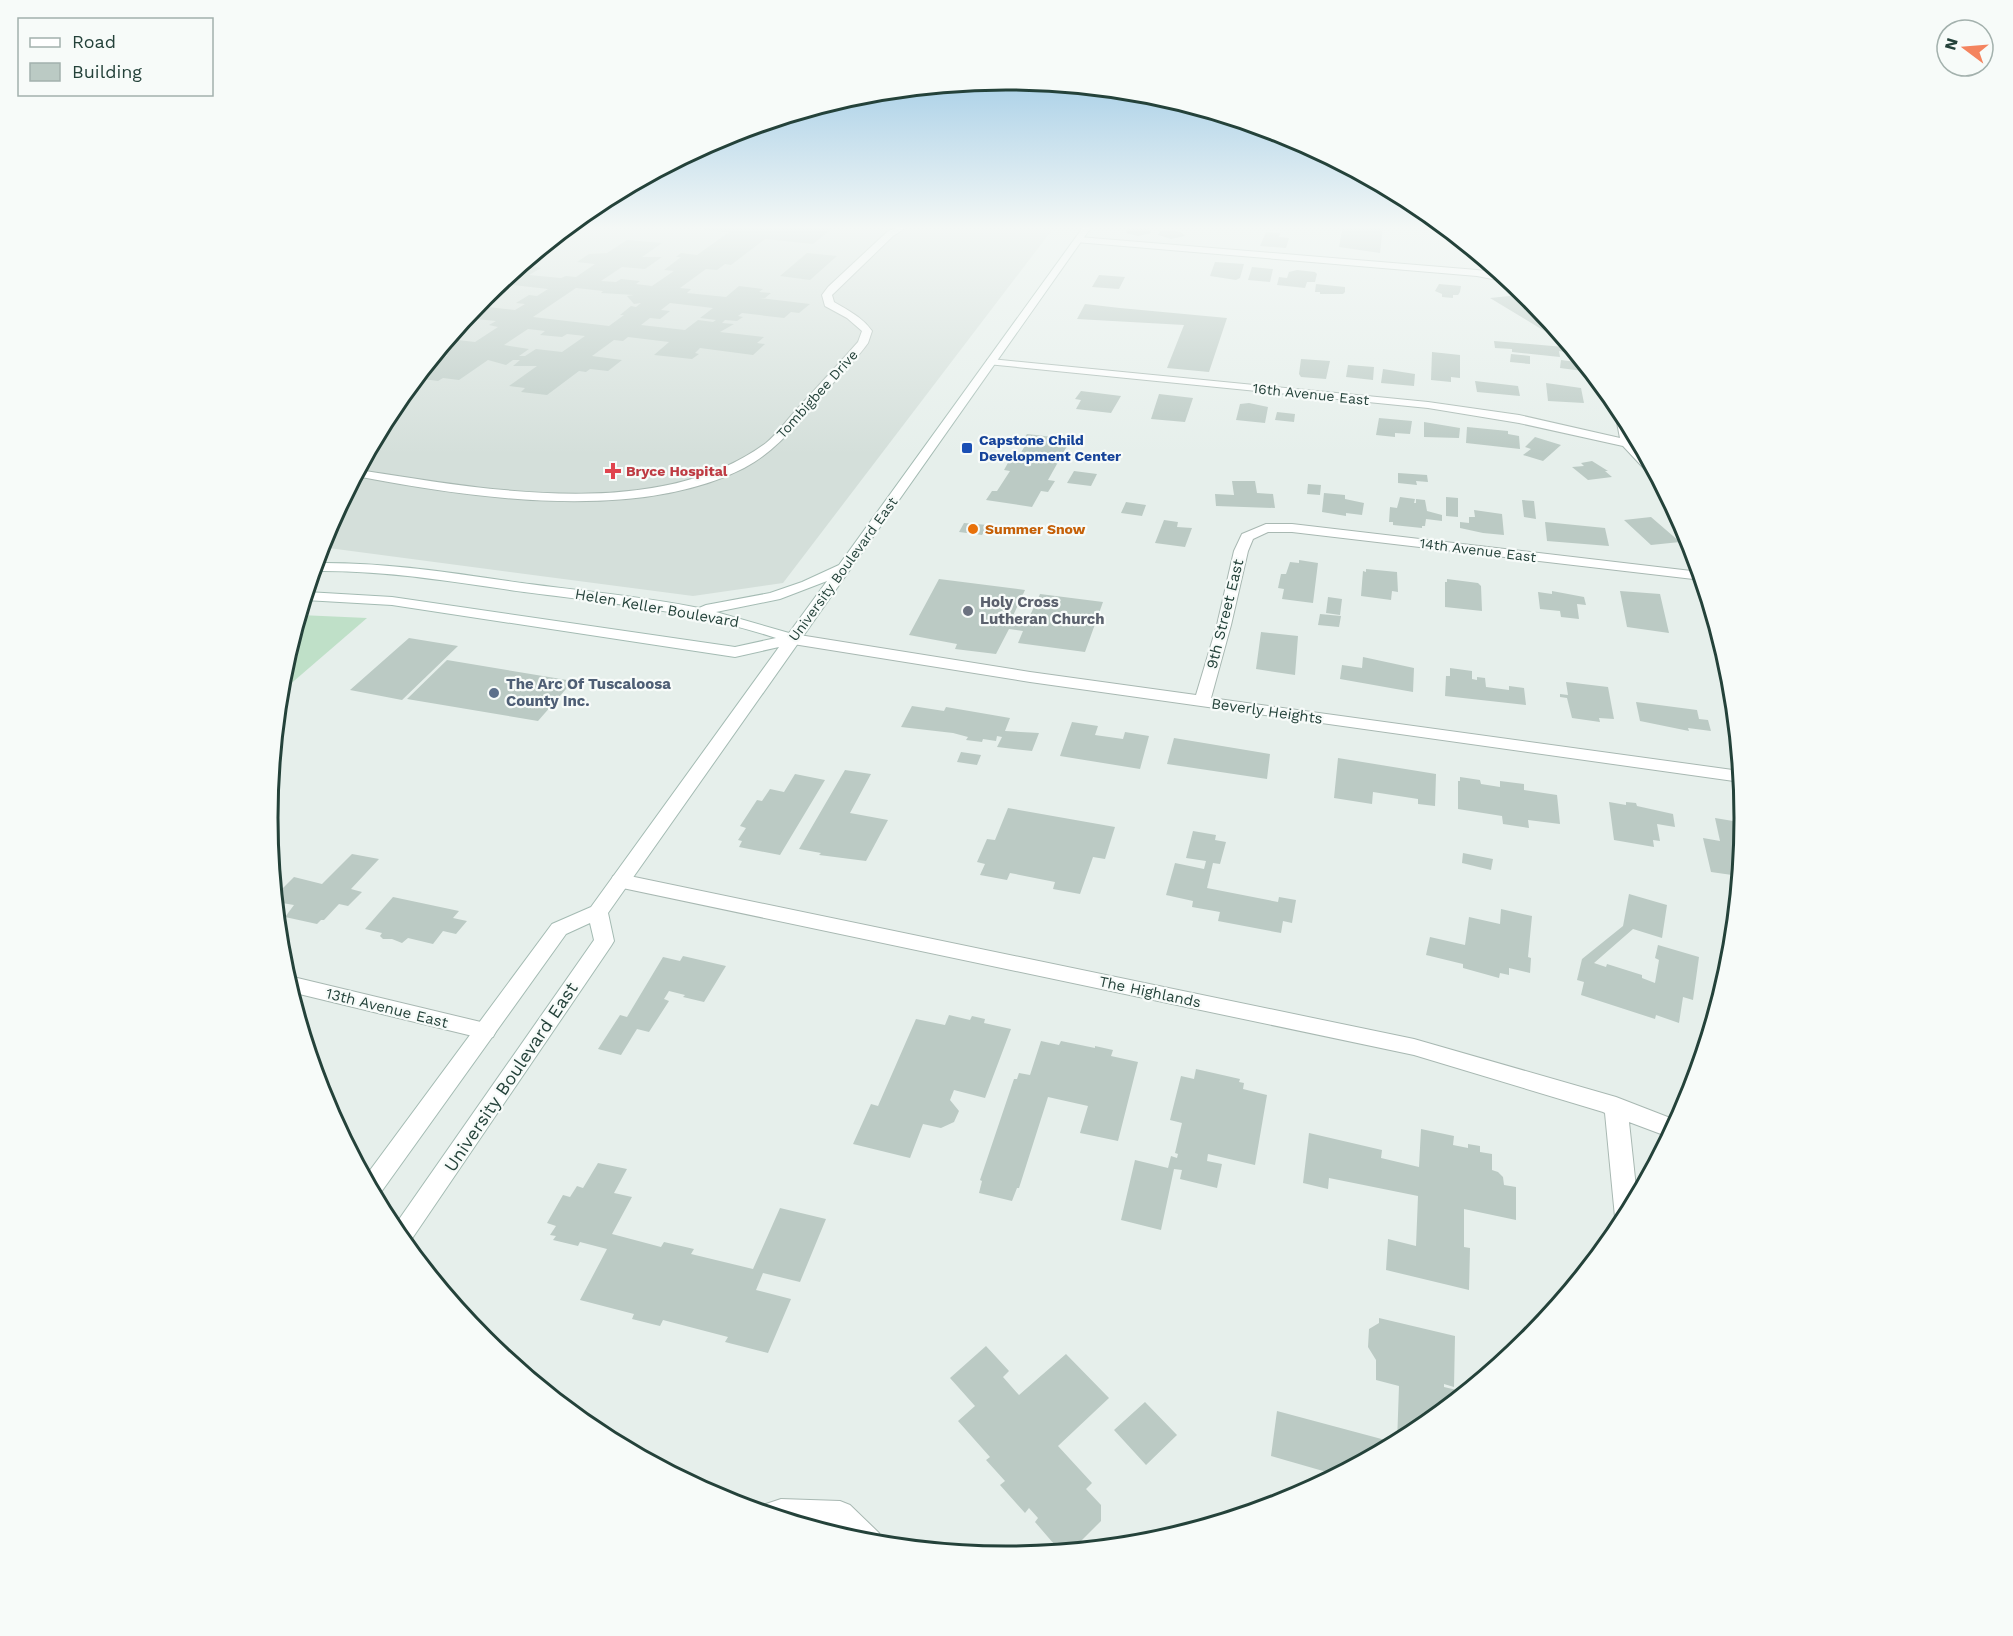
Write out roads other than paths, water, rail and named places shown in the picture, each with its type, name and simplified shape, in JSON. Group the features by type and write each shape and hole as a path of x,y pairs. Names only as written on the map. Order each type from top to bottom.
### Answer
{"street":[{"name":"Tombigbee Drive","path":"365,474 512,495 597,498 670,488 702,480 740,465 772,444 863,343 867,331 861,323 829,302"},
{"name":"University Boulevard East","path":"406,1229 604,941 598,912 1034,302"},
{"name":"16th Avenue East","path":"992,362 1428,405 1519,418 1627,443"},
{"path":"1626,436 1627,443 1636,452"},
{"name":"14th Avenue East","path":"1256,533 1266,528 1292,528 1693,575"},
{"name":"9th Street East","path":"1202,701 1224,625 1241,551 1247,537 1256,533"},
{"path":"692,610 759,602 816,583 846,566"},
{"name":"Helen Keller Boulevard","path":"323,567 384,568 692,610 754,625 794,639"},
{"name":"Helen Keller Boulevard","path":"313,596 392,601 735,652 794,639"},
{"name":"Beverly Heights","path":"794,639 1030,677 1733,776"},
{"name":"The Highlands","path":"620,881 1414,1047 1616,1106 1666,1126"},
{"path":"376,1181 559,929 598,912"},
{"name":"13th Avenue East","path":"298,986 485,1031"},
{"path":"1616,1106 1625,1201"},
{"path":"790,1512 840,1515 856,1530"}],"place":[{"name":"Capstone Child Development Center","path":"967,448"},
{"name":"Bryce Hospital","path":"613,471"},
{"name":"Summer Snow","path":"973,529"},
{"name":"Holy Cross Lutheran Church","path":"968,611"},
{"name":"The Arc Of Tuscaloosa County Inc.","path":"494,693"}]}
